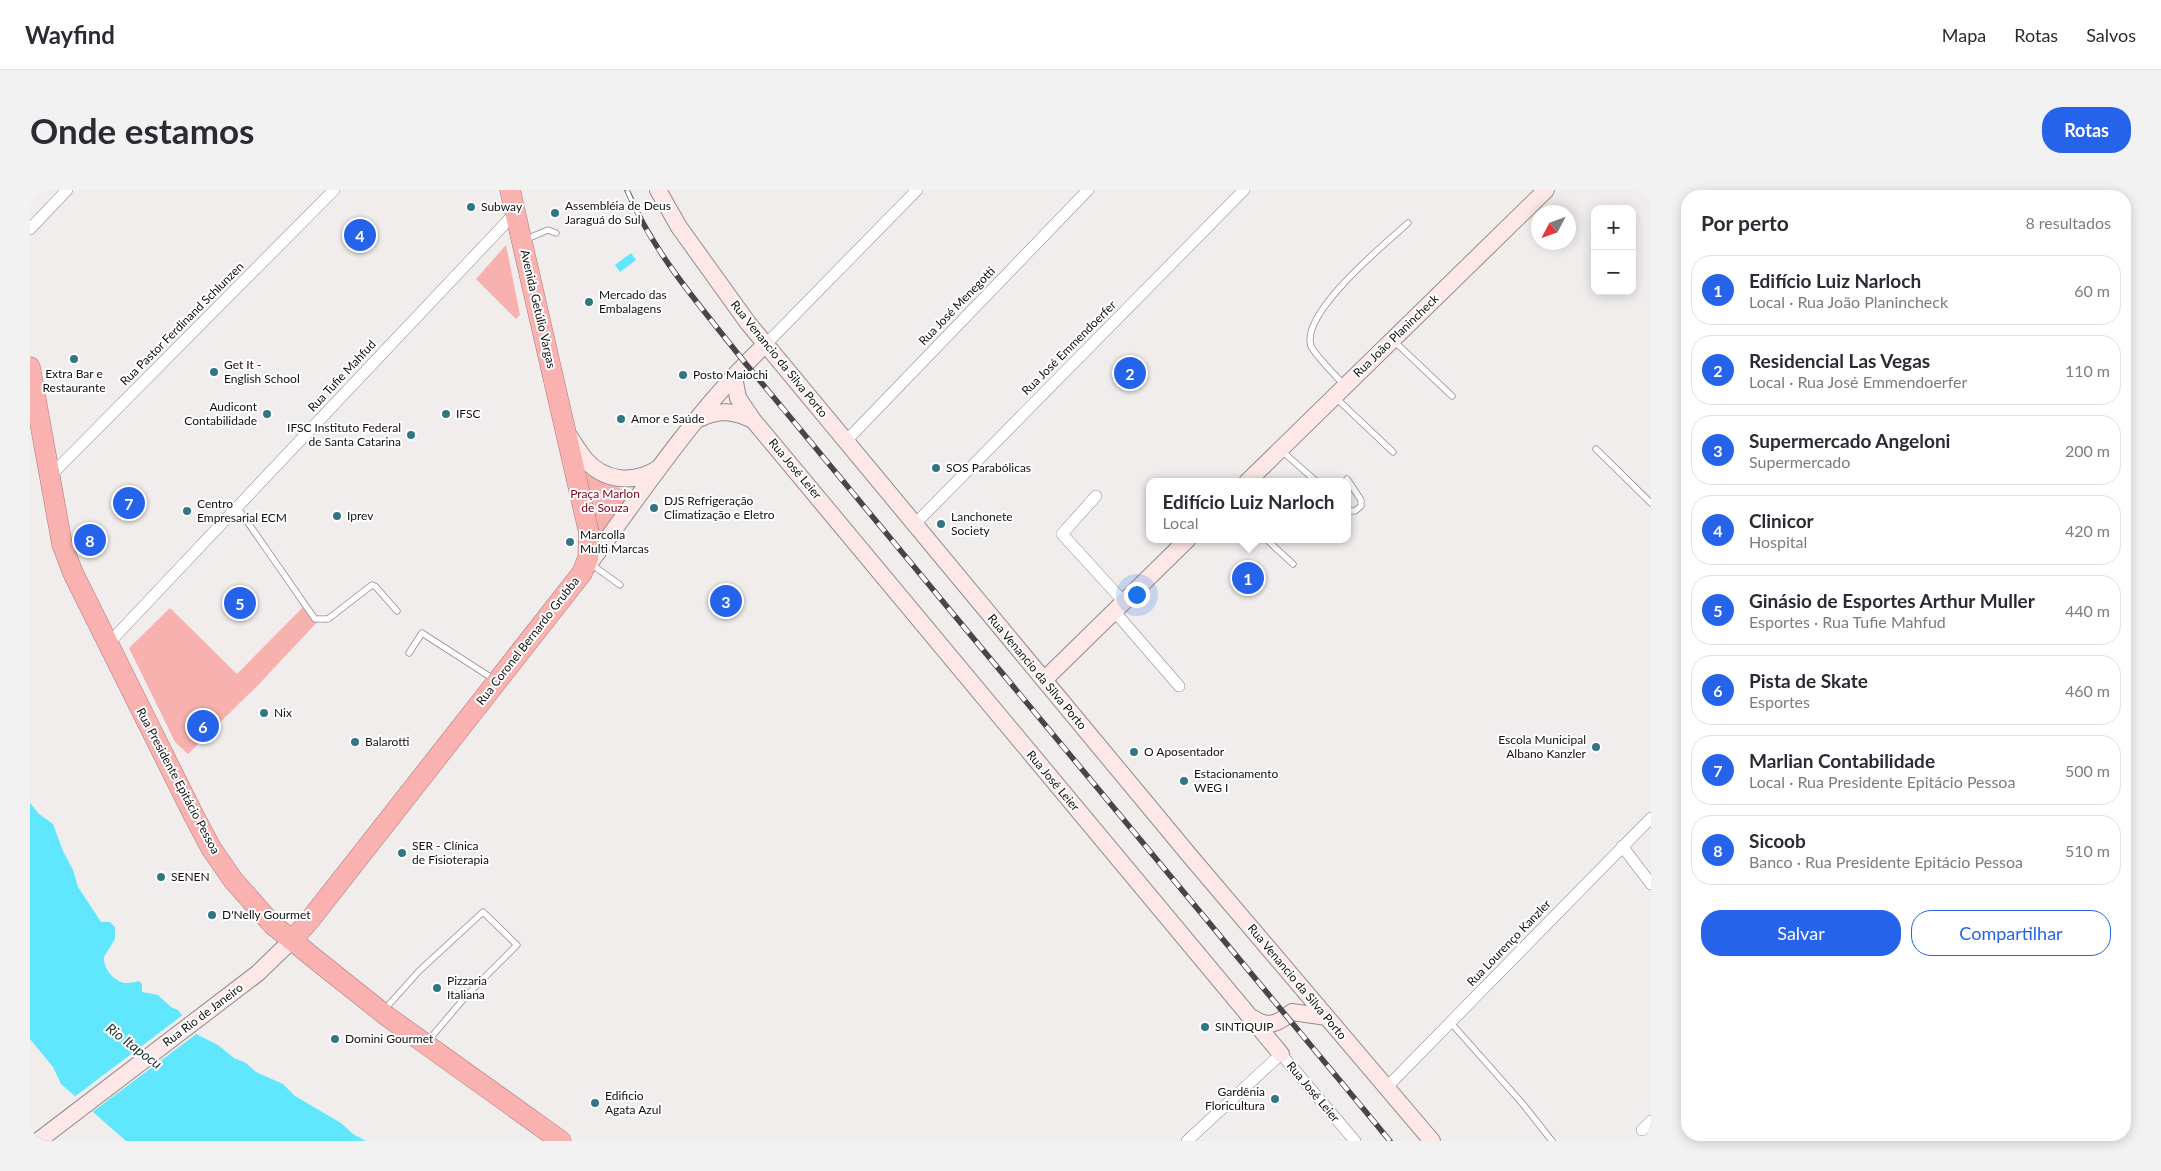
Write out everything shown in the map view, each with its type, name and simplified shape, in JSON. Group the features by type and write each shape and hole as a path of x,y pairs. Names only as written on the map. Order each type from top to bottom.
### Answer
{"highway":[{"name":"Avenida Getúlio Vargas","path":"510,190 589,533 586,568"},
{"name":"Rua Presidente Epitácio Pessoa","path":"30,367 62,544 73,573 108,645 211,848 234,880 266,918 292,940 382,1012 561,1141"},
{"name":"Rua Coronel Bernardo Grubba","path":"292,940 309,921 586,568"}],"street":[{"path":"30,229 68,190"},
{"name":"Rua Pastor Ferdinand Schlunzen","path":"50,477 334,190"},
{"name":"Rua Venancio da Silva Porto","path":"658,190 683,234 748,324 914,525 1432,1141"},
{"path":"766,344 917,190"},
{"name":"Rua José Menegotti","path":"846,441 1088,190"},
{"name":"Rua José Emmendoerfer","path":"914,525 1244,190"},
{"name":"Rua João Planincheck","path":"1251,478 1546,190"},
{"name":"Rua Tufie Mahfud","path":"108,645 515,213"},
{"path":"748,324 751,336 748,362 768,358 780,362"},
{"name":"Rua Coronel Bernardo Grubba","path":"586,568 697,420 734,377 766,344"},
{"name":"Rua José Leier","path":"734,377 738,398 753,420 1355,1141"},
{"name":"Rua José Leier","path":"697,420 714,412 727,410 753,420"},
{"name":"Avenida Getúlio Vargas","path":"565,429 590,465 598,471 620,479 645,476 662,465"},
{"path":"620,479 632,489 634,500 632,506"},
{"path":"1096,496 1062,534 1179,686"},
{"path":"1044,680 1184,543"},
{"name":"Rua Lourenço Kanzler","path":"1388,1088 1651,818"},
{"path":"1622,846 1651,884"},
{"name":"Rua Rio de Janeiro","path":"44,1136 258,973 292,940"},
{"path":"1187,1141 1281,1054 1278,1043 1294,989 1292,975"},
{"path":"1248,1014 1258,1022 1267,1025 1304,1012 1327,1017"},
{"path":"1642,1130 1651,1122"}],"lane":[{"path":"1393,452 1340,391 1311,347 1310,330 1337,289 1408,223"},
{"path":"522,241 548,230 556,233"},
{"path":"1392,340 1452,396"},
{"path":"1280,450 1312,478"},
{"path":"1596,450 1651,503"},
{"path":"1351,485 1361,500 1361,506 1355,511 1351,511"},
{"path":"237,507 316,619 328,618 372,585 397,610"},
{"path":"1270,543 1293,564"},
{"path":"586,568 620,585"},
{"path":"409,653 422,633 496,681"},
{"path":"382,1012 419,971 483,912 517,945 467,995 426,1044"},
{"path":"1450,1024 1522,1103 1552,1141"}],"green space":[{"path":"506,245 520,315 516,319 476,279"},
{"name":"Praça Marlon de Souza","path":"579,471 620,488 626,495 626,499 598,539"},
{"path":"304,606 320,619 261,682 188,754 175,742 129,648 170,608 237,674"}],"water":[{"path":"631,253 636,260 620,272 615,265"},
{"name":"Rio Itapocu","path":"30,803 39,814 53,824 63,851 73,870 78,887 101,922 110,922 115,927 115,939 104,957 105,966 110,974 117,980 126,983 139,981 142,984 142,992 158,995 171,1007 178,1010 198,1035 218,1045 234,1058 246,1063 256,1072 283,1084 295,1096 341,1123 353,1134 366,1141 126,1141 61,1084 53,1067 30,1039"}],"pier":[{"path":"184,1014 199,1032 91,1113 73,1098"}],"railway":[{"path":"627,190 651,237 680,281 746,364 1390,1141"}],"place":[{"name":"Subway","path":"471,207"},
{"name":"Assembléia de Deus Jaraguá do Sul","path":"555,213"},
{"name":"Clinicor","path":"360,235"},
{"name":"Mercado das Embalagens","path":"589,302"},
{"name":"Extra Bar e Restaurante","path":"74,359"},
{"name":"Get It - English School","path":"214,372"},
{"name":"Residencial Las Vegas","path":"1130,373"},
{"name":"Posto Maiochi","path":"683,375"},
{"name":"Audicont Contabilidade","path":"267,414"},
{"name":"IFSC","path":"446,414"},
{"name":"Amor e Saúde","path":"621,419"},
{"name":"IFSC Instituto Federal de Santa Catarina","path":"411,435"},
{"name":"SOS Parabólicas","path":"936,468"},
{"name":"Marlian Contabilidade","path":"129,503"},
{"name":"DJS Refrigeração Climatização e Eletro","path":"654,508"},
{"name":"Centro Empresarial ECM","path":"187,511"},
{"name":"Iprev","path":"337,516"},
{"name":"Lanchonete Society","path":"941,524"},
{"name":"Sicoob","path":"90,540"},
{"name":"Marcolla Multi Marcas","path":"570,542"},
{"name":"Edifício Luiz Narloch","path":"1248,578"},
{"name":"Supermercado Angeloni","path":"726,601"},
{"name":"Ginásio de Esportes Arthur Muller","path":"240,603"},
{"name":"Nix","path":"264,713"},
{"name":"Pista de Skate","path":"203,726"},
{"name":"Balarotti","path":"355,742"},
{"name":"Escola Municipal Albano Kanzler","path":"1596,747"},
{"name":"O Aposentador","path":"1134,752"},
{"name":"Estacionamento WEG I","path":"1184,781"},
{"name":"SER - Clínica de Fisioterapia","path":"402,853"},
{"name":"SENEN","path":"161,877"},
{"name":"D'Nelly Gourmet","path":"212,915"},
{"name":"Pizzaria Italiana","path":"437,988"},
{"name":"SINTIQUIP","path":"1205,1027"},
{"name":"Domini Gourmet","path":"335,1039"},
{"name":"Gardênia Floricultura","path":"1275,1099"},
{"name":"Edificio Agata Azul","path":"595,1103"}]}
